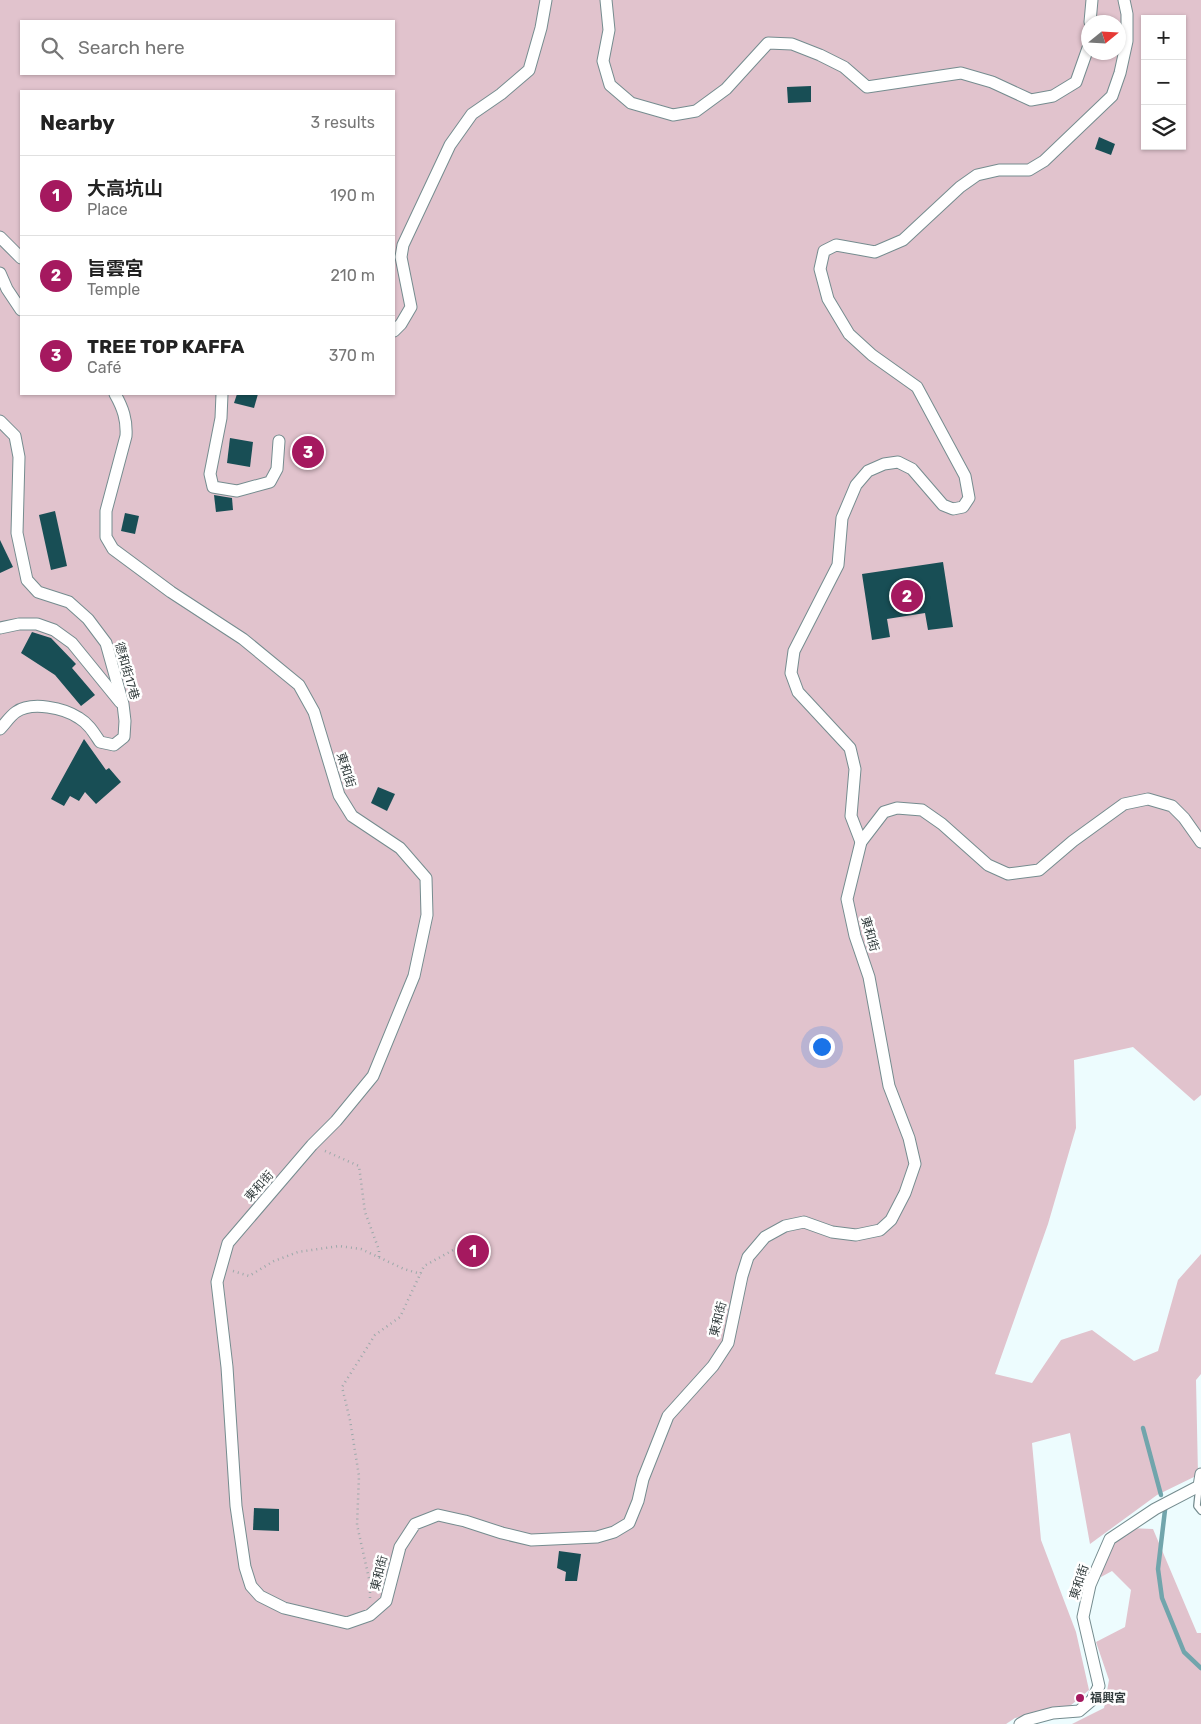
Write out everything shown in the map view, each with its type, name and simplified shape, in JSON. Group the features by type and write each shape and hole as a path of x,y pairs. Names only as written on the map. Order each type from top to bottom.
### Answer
{"street":[{"path":"395,331 402,324 411,307 402,257 403,245 450,146 472,114 501,94 529,70 546,0"},
{"path":"606,0 609,30 603,61 610,85 631,103 673,114 696,111 726,89 768,43 792,44 820,55 844,67 867,88 960,73 992,82 1031,100 1053,96 1076,82 1084,60"},
{"path":"1091,15 1092,0"},
{"path":"861,842 851,816 855,769 850,748 798,692 791,672 794,651 838,565 842,518 856,485 868,471 884,464 898,462 912,469 942,505 953,509 963,507 969,498 965,476 917,387 872,355 850,334 828,299 820,269 824,251 836,245 874,252 903,240 960,187 977,175 1000,170 1029,170 1044,161 1112,96 1120,73 1127,41 1128,14 1124,0"},
{"path":"0,238 20,257"},
{"path":"0,273 7,289 20,308"},
{"name":"東和街","path":"116,395 122,406 127,424 126,436 106,511 106,537 113,549 172,592 244,639 299,685 314,712 339,795 352,816 400,848 426,878 427,915 414,976 373,1076 228,1244 218,1282 227,1367 236,1506 245,1567 251,1586 260,1596 284,1608 347,1623 370,1614 386,1601 400,1547 415,1524 438,1515 530,1540 597,1537 614,1532 629,1523 638,1501 643,1478 668,1416 713,1366 728,1343 742,1276 748,1257 765,1237 785,1226 804,1222 832,1232 856,1235 880,1230 891,1220 906,1193 915,1164 909,1138 890,1086 869,977 855,936 847,899 861,842 884,812 897,808 922,810 942,824 988,865 1008,874 1039,870 1124,804 1148,799 1172,806 1184,818 1201,842"},
{"path":"222,395 221,418 210,474 213,487 237,491 270,482 277,469 279,441"},
{"name":"德和街17巷","path":"0,421 16,436 19,457 17,533 28,580 38,592 69,602 88,619 106,643 123,704 125,722 124,737 114,745 100,742 91,728 79,717 48,707 30,706 16,712 0,730"},
{"path":"0,628 19,624 36,624 54,630 72,643 93,671 123,704"},
{"path":"1200,1486 1201,1474"},
{"name":"東和街","path":"1020,1724 1026,1720 1053,1713 1079,1711 1092,1700 1100,1686 1083,1617 1090,1585 1110,1539 1155,1509 1200,1486"}],"lane":[{"path":"1200,1486 1197,1506 1201,1511"}],"path":[{"path":"312,1145 358,1166 365,1212 380,1250 379,1257"},
{"path":"221,1268 249,1276 274,1261 298,1252 340,1246 361,1249 404,1269 420,1274"},
{"path":"370,1614 370,1583 357,1525 359,1476 350,1420 342,1387 375,1335 400,1316 424,1266 455,1249 473,1251"}],"shaded area":[{"path":"0,0 1201,0 1201,1095 1194,1101 1133,1047 1074,1060 1076,1128 1048,1224 995,1374 1032,1383 1061,1340 1092,1330 1134,1361 1158,1351 1178,1280 1201,1254 1201,1374 1196,1380 1198,1475 1157,1495 1090,1544 1070,1433 1032,1443 1041,1540 1076,1632 1089,1690 1064,1711 1015,1718 1006,1724 0,1724"},
{"path":"1129,1528 1153,1529 1197,1633 1201,1633 1201,1724 1072,1724 1104,1708 1109,1680 1096,1642 1125,1627 1131,1590 1112,1571 1101,1577 1095,1560"}],"building":[{"path":"811,86 811,102 788,103 787,87"},
{"path":"1099,137 1115,144 1111,155 1095,149"},
{"path":"237,395 258,395 254,408 234,403"},
{"path":"230,438 253,442 250,467 227,463"},
{"path":"313,440 322,462 305,468 297,447"},
{"path":"214,495 232,498 233,510 216,512"},
{"path":"55,511 67,566 51,570 39,515"},
{"path":"125,513 139,516 135,534 121,531"},
{"path":"0,540 13,567 0,573"},
{"path":"943,562 953,627 928,630 925,613 887,619 890,637 872,640 862,574"},
{"path":"32,632 51,638 76,664 72,668 95,695 81,706 55,675 21,653"},
{"path":"84,739 106,770 109,768 121,782 96,804 85,792 79,801 70,796 64,806 51,799"},
{"path":"378,787 395,794 387,811 371,803"},
{"path":"254,1508 279,1509 279,1531 253,1530"},
{"path":"559,1551 581,1554 577,1581 565,1581 566,1572 557,1568"}],"waterway":[{"path":"1143,1428 1161,1495"},
{"path":"1165,1510 1158,1569 1162,1598 1184,1652 1201,1668"}],"place":[{"name":"TREE TOP KAFFA","path":"308,452"},
{"name":"旨雲宮","path":"907,596"},
{"name":"大高坑山","path":"473,1251"},
{"name":"福興宮","path":"1080,1698"}]}
